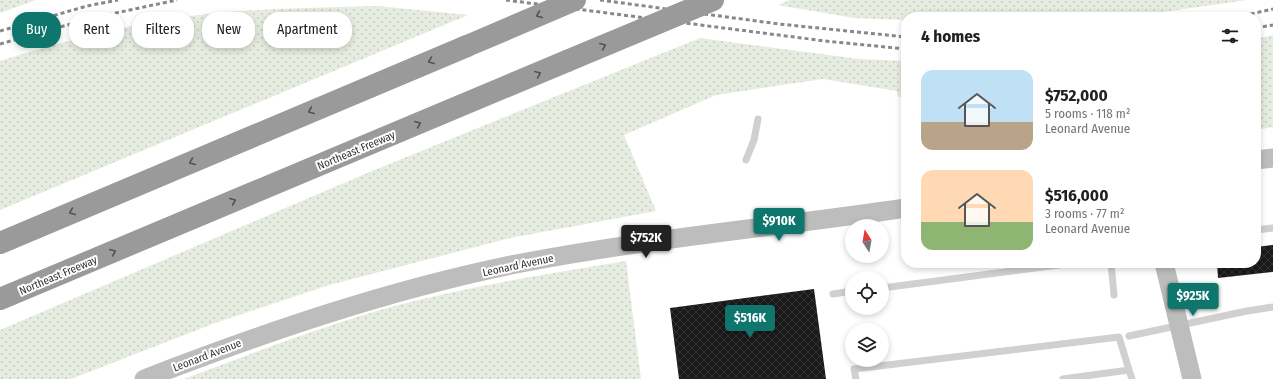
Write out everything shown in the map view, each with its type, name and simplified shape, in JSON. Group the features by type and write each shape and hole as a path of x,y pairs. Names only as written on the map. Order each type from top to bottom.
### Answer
{"highway":[{"path":"0,243 575,0"},
{"name":"Northeast Freeway","path":"0,299 713,0"}],"street":[{"path":"1261,159 1273,158"},
{"name":"Leonard Avenue","path":"144,379 298,322 398,293 515,265 627,246 901,209"},
{"path":"1165,268 1192,379"}],"lane":[{"path":"746,160 754,140 758,118"},
{"path":"1261,229 1273,228"},
{"path":"889,287 1036,268"},
{"path":"1111,268 1114,295"},
{"path":"833,294 845,292"},
{"path":"1129,336 1247,310 1273,307"},
{"path":"856,379 854,369 1119,337 1132,379"},
{"path":"1063,379 1129,370"}],"shaded area":[{"path":"0,0 36,0 0,13"},
{"path":"790,0 1247,0 1163,12 901,12 901,20 854,18 778,5"},
{"path":"378,6 468,15 0,210 0,61 44,48 61,48 61,43 69,41 69,48 124,48 124,28 132,26 132,48 194,48 194,16 202,15 202,48 255,48 255,12 227,12"},
{"path":"1273,35 1273,127 1261,129 1261,38"},
{"path":"700,38 859,59 901,61 901,97 898,97 897,91 823,79 716,95 624,135 656,211 510,238 329,285 215,323 71,379 0,379 0,330 372,171"},
{"path":"626,261 641,379 184,379 302,335 362,315 448,293"}],"building":[{"path":"1273,245 1273,272 1218,278 1217,268 1261,268 1261,246"},
{"path":"814,289 826,379 679,379 670,308"}],"railway":[{"path":"0,31 87,6 118,0"},
{"path":"0,44 92,18 177,0"},
{"path":"506,0 825,41 901,49"},
{"path":"600,0 779,24 901,36"},
{"path":"1260,12 1273,9"},
{"path":"1261,27 1273,25"}]}
